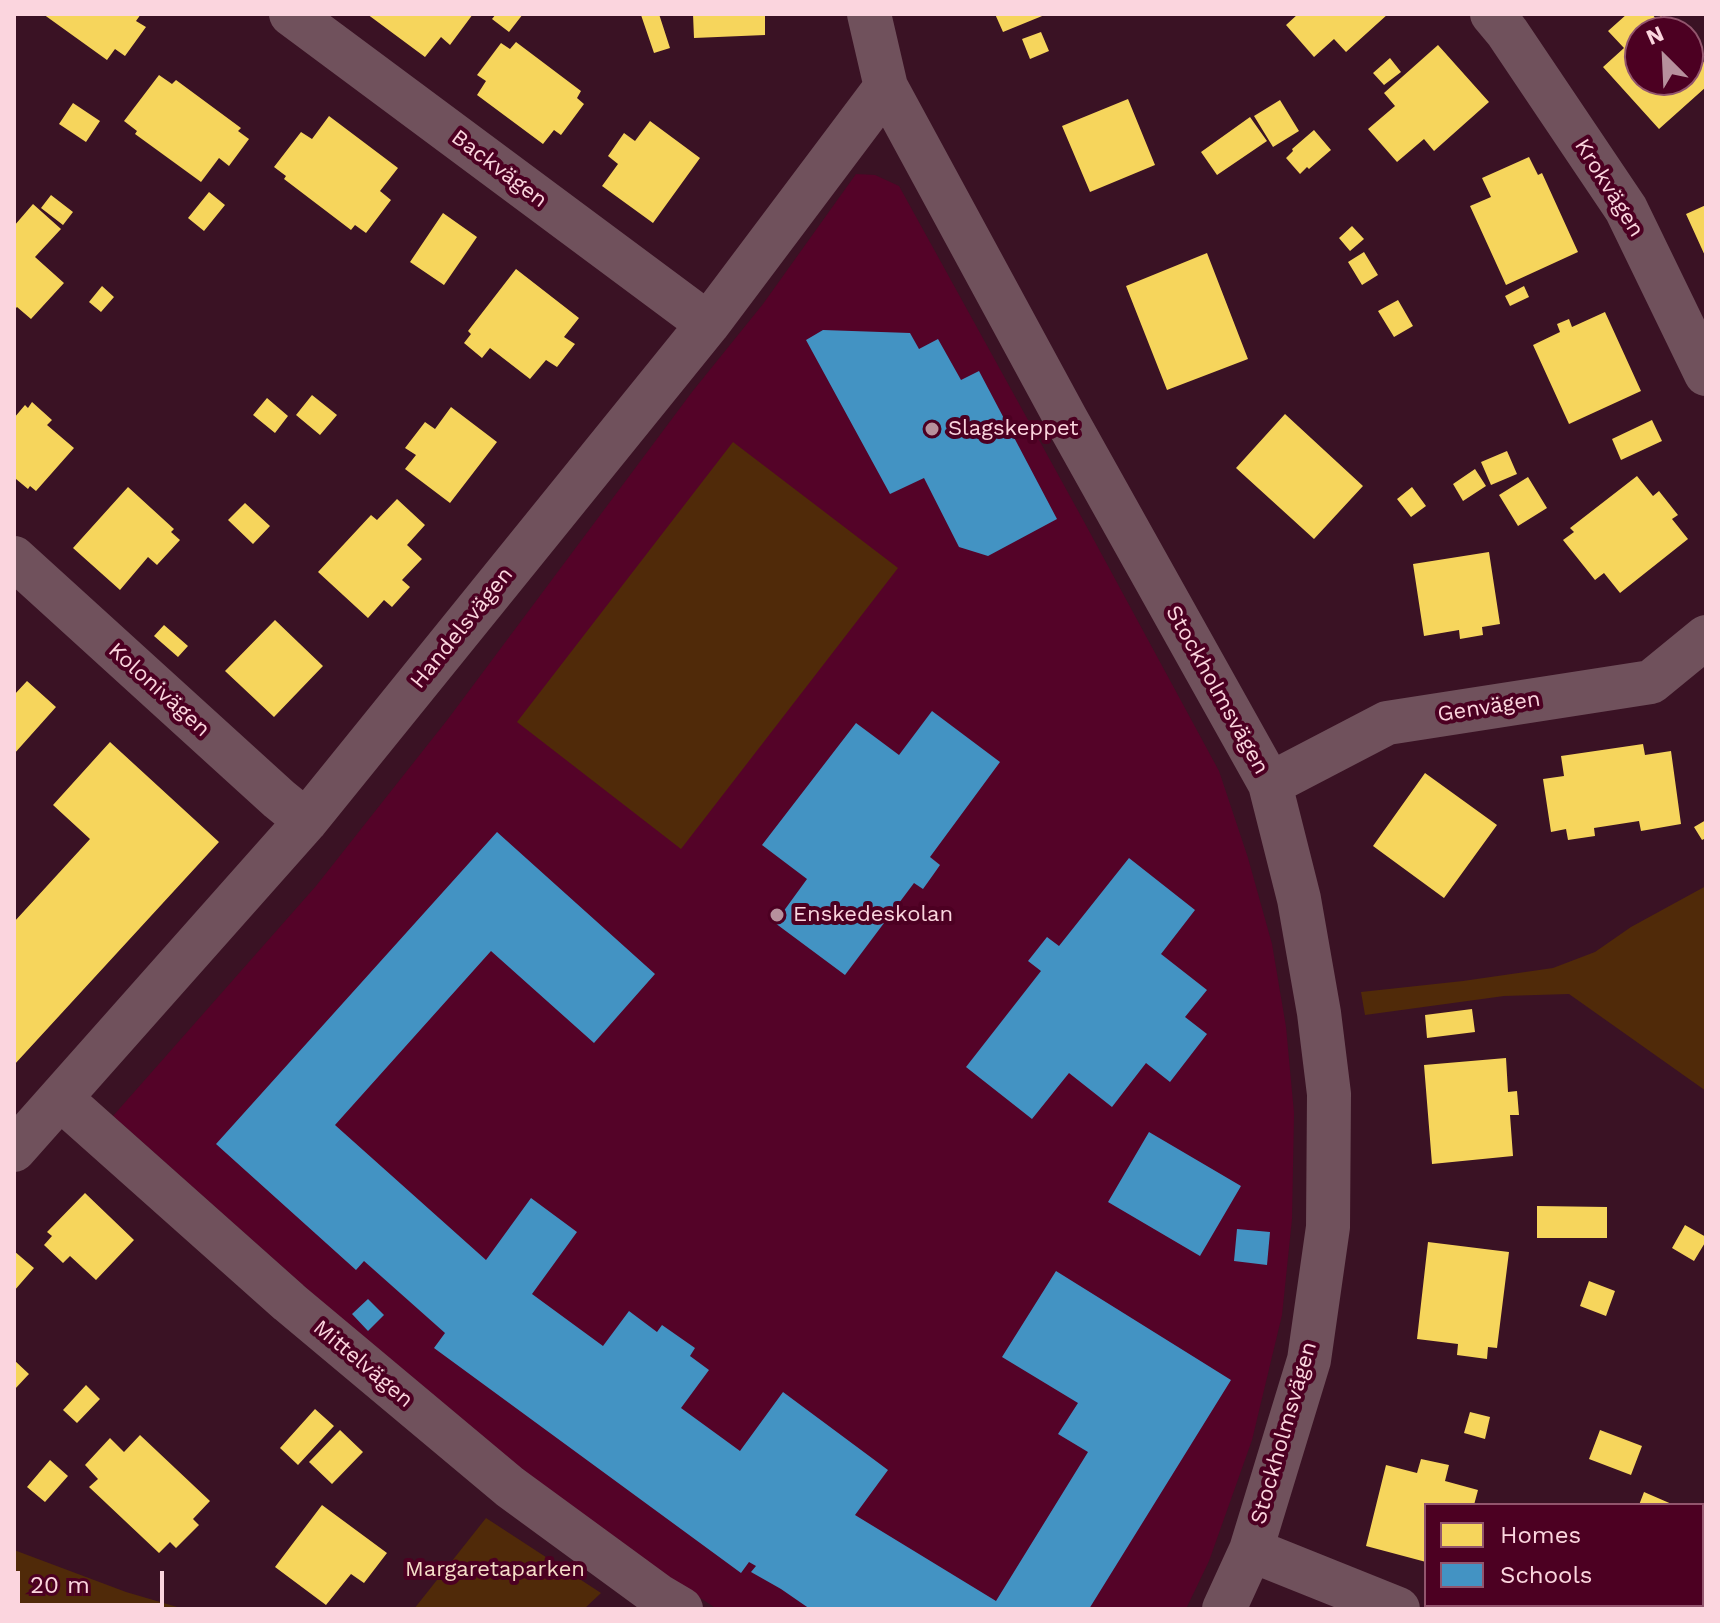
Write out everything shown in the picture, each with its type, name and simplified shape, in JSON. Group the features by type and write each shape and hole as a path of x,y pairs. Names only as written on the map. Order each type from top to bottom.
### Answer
{"street":[{"name":"Backvägen","path":"291,14 708,324"},
{"name":"Stockholmsvägen","path":"869,14 886,87 1066,419 1270,784 1299,899 1329,1094 1328,1227 1309,1360 1251,1550 1224,1609"},
{"name":"Krokvägen","path":"1492,14 1626,209 1706,374"},
{"name":"Handelsvägen","path":"14,1150 306,821 708,324 886,87"},
{"name":"Kolonivägen","path":"14,558 306,821"},
{"name":"Genvägen","path":"1270,784 1387,723 1651,682 1706,637"},
{"name":"Mittelvägen","path":"61,1099 289,1302 510,1487 681,1609"},
{"path":"1251,1550 1398,1609"}],"shaded area":[{"name":"Enskedeskolan","path":"856,174 875,175 899,186 1219,771 1272,944 1286,1027 1294,1113 1292,1219 1282,1315 1252,1440 1209,1561 1186,1609 717,1609 583,1521 423,1392 113,1116 316,886 448,719 692,392 763,304"}],"green space":[{"path":"733,442 898,568 681,849 517,722"},
{"path":"1706,886 1706,1091 1569,994 1504,996 1365,1015 1361,992 1553,968 1595,952 1631,927"},
{"name":"Margaretaparken","path":"486,1518 601,1593 584,1609 414,1609"},
{"path":"14,1550 126,1592 184,1609 14,1609"}],"building: Homes":[{"path":"43,14 141,14 136,21 146,27 125,56 115,49 107,60"},
{"path":"367,14 473,14 450,45 441,37 425,57"},
{"path":"496,14 523,14 509,32 492,19"},
{"path":"659,14 670,48 654,53 641,15"},
{"path":"693,14 765,14 765,35 694,38"},
{"path":"995,14 1047,14 1003,32"},
{"path":"1298,14 1388,14 1346,52 1334,39 1314,57 1286,25"},
{"path":"1652,14 1654,16 1625,16"},
{"path":"1624,17 1624,48 1608,31"},
{"path":"1041,32 1049,51 1030,59 1022,39"},
{"path":"516,42 581,91 577,98 584,104 561,135 554,130 543,144 477,95 486,81 477,75 501,43 510,49"},
{"path":"1438,45 1489,102 1434,151 1424,139 1397,162 1368,129 1395,106 1384,93"},
{"path":"1624,48 1624,90 1603,67"},
{"path":"1390,58 1401,72 1384,85 1373,73"},
{"path":"1704,63 1706,65 1704,89"},
{"path":"159,75 172,84 176,80 241,128 238,131 249,139 229,166 219,158 201,182 135,134 137,131 124,121"},
{"path":"1629,96 1696,96 1659,129"},
{"path":"1128,99 1155,165 1090,192 1062,126"},
{"path":"1280,100 1299,131 1273,147 1254,116"},
{"path":"73,103 100,121 86,142 59,124"},
{"path":"329,116 398,168 380,191 391,200 366,233 355,225 351,230 284,179 286,176 274,167 301,132 312,139"},
{"path":"1250,117 1267,141 1217,175 1201,152"},
{"path":"650,121 700,158 653,223 602,186 618,164 608,156 624,133 635,141"},
{"path":"1314,130 1331,150 1300,174 1286,158"},
{"path":"1529,157 1538,175 1542,173 1578,252 1506,285 1470,206 1491,197 1482,178"},
{"path":"209,192 225,205 204,231 188,218"},
{"path":"51,195 73,212 63,225 41,208"},
{"path":"33,204 61,229 35,257 64,283 31,319 17,307 14,310 14,226"},
{"path":"1706,205 1706,258 1686,214"},
{"path":"443,213 477,237 444,285 410,262"},
{"path":"1352,226 1364,239 1350,251 1339,238"},
{"path":"1364,252 1378,275 1362,285 1348,262"},
{"path":"1207,253 1248,359 1167,390 1126,286"},
{"path":"516,269 579,318 564,337 575,344 557,367 546,360 530,379 490,348 482,358 464,343 471,334 468,331"},
{"path":"102,286 114,297 101,312 89,302"},
{"path":"1524,286 1529,297 1510,306 1505,296"},
{"path":"1398,300 1413,326 1394,337 1378,311"},
{"path":"1605,312 1641,391 1569,424 1533,345 1560,332 1557,324 1569,319 1572,327"},
{"path":"312,395 337,415 320,435 296,415"},
{"path":"267,398 288,416 275,433 253,415"},
{"path":"32,402 52,420 47,425 74,448 36,491 30,486 28,489 16,479 14,482 14,418 25,405 28,408"},
{"path":"451,407 497,442 450,503 405,469 416,455 405,448 425,422 435,429"},
{"path":"1285,414 1363,486 1314,539 1236,468"},
{"path":"1652,420 1662,441 1621,460 1612,439"},
{"path":"1507,451 1517,474 1491,485 1481,462"},
{"path":"1475,469 1486,486 1463,501 1453,484"},
{"path":"1637,476 1653,496 1659,491 1678,515 1672,519 1688,539 1620,593 1604,573 1595,580 1563,540 1574,532 1570,528"},
{"path":"1528,477 1547,508 1518,526 1499,495"},
{"path":"128,487 174,529 171,532 180,540 157,565 148,557 120,590 73,548"},
{"path":"1412,487 1426,506 1411,517 1397,499"},
{"path":"397,499 425,525 407,545 422,559 402,580 410,587 392,607 384,600 368,618 318,572 371,515 377,520"},
{"path":"245,503 270,526 253,544 228,520"},
{"path":"1489,552 1500,624 1482,627 1483,635 1460,639 1459,630 1424,636 1413,564"},
{"path":"275,620 323,666 274,717 225,671"},
{"path":"164,625 188,646 178,657 154,636"},
{"path":"27,681 56,707 14,754 14,695"},
{"path":"110,742 219,842 14,1065 14,922 90,839 53,805"},
{"path":"1643,744 1645,755 1671,751 1681,824 1641,831 1639,821 1594,828 1595,836 1568,840 1566,829 1551,832 1543,779 1564,776 1561,756"},
{"path":"1425,773 1497,825 1444,898 1373,846"},
{"path":"1706,820 1706,838 1702,840 1694,827"},
{"path":"1472,1009 1475,1032 1427,1038 1425,1015"},
{"path":"1506,1058 1508,1092 1517,1091 1519,1115 1510,1115 1513,1156 1432,1164 1424,1065"},
{"path":"85,1193 134,1240 96,1280 70,1256 63,1263 44,1245 52,1236 47,1232"},
{"path":"1537,1206 1607,1207 1607,1238 1537,1238"},
{"path":"1685,1225 1706,1237 1694,1261 1672,1248"},
{"path":"1428,1242 1509,1252 1497,1348 1488,1347 1487,1359 1457,1355 1458,1344 1417,1339"},
{"path":"14,1251 34,1268 14,1291"},
{"path":"1589,1281 1615,1291 1606,1316 1580,1306"},
{"path":"14,1360 29,1374 14,1390"},
{"path":"86,1385 100,1399 77,1423 63,1410"},
{"path":"315,1409 334,1426 298,1465 280,1448"},
{"path":"1470,1412 1490,1417 1485,1439 1464,1433"},
{"path":"340,1430 363,1452 332,1484 309,1462"},
{"path":"1600,1430 1642,1446 1631,1475 1589,1459"},
{"path":"140,1435 210,1501 193,1519 199,1525 176,1548 170,1542 159,1553 89,1487 98,1479 85,1465 110,1438 124,1452"},
{"path":"1421,1459 1449,1465 1445,1481 1478,1490 1475,1503 1424,1503 1424,1561 1366,1546 1386,1465 1417,1473"},
{"path":"50,1460 68,1476 45,1502 27,1487"},
{"path":"1644,1492 1669,1503 1640,1503"},
{"path":"322,1505 387,1553 364,1583 351,1574 326,1605 275,1567"},
{"path":"1634,1607 1675,1607 1674,1609"}],"building: Schools":[{"name":"Slagskeppet","path":"823,330 910,333 919,349 938,339 961,380 979,371 1057,519 988,556 959,547 924,478 890,494 806,340"},
{"path":"932,711 1000,762 930,857 940,865 923,889 914,883 845,975 775,923 807,879 762,845 856,723 899,755"},
{"path":"497,832 655,974 594,1043 491,951 335,1125 486,1260 531,1198 577,1232 532,1294 603,1346 629,1311 657,1332 662,1325 695,1348 690,1356 709,1370 681,1408 740,1451 783,1392 888,1470 855,1515 996,1601 1088,1452 1058,1434 1078,1403 1002,1357 1056,1271 1231,1380 1089,1609 810,1609 751,1572 756,1566 749,1562 741,1573 434,1348 445,1333 364,1261 356,1270 216,1144"},
{"path":"1129,858 1195,910 1161,954 1207,990 1185,1017 1207,1034 1170,1082 1146,1063 1112,1107 1069,1073 1032,1119 966,1067 1041,971 1028,961 1047,937 1059,946"},
{"path":"1149,1132 1241,1186 1200,1256 1108,1202"},
{"path":"1237,1229 1270,1232 1267,1265 1234,1261"},
{"path":"368,1299 384,1315 368,1331 352,1314"}],"place":[{"name":"Slagskeppet","path":"932,429"},
{"name":"Enskedeskolan","path":"777,915"}]}
